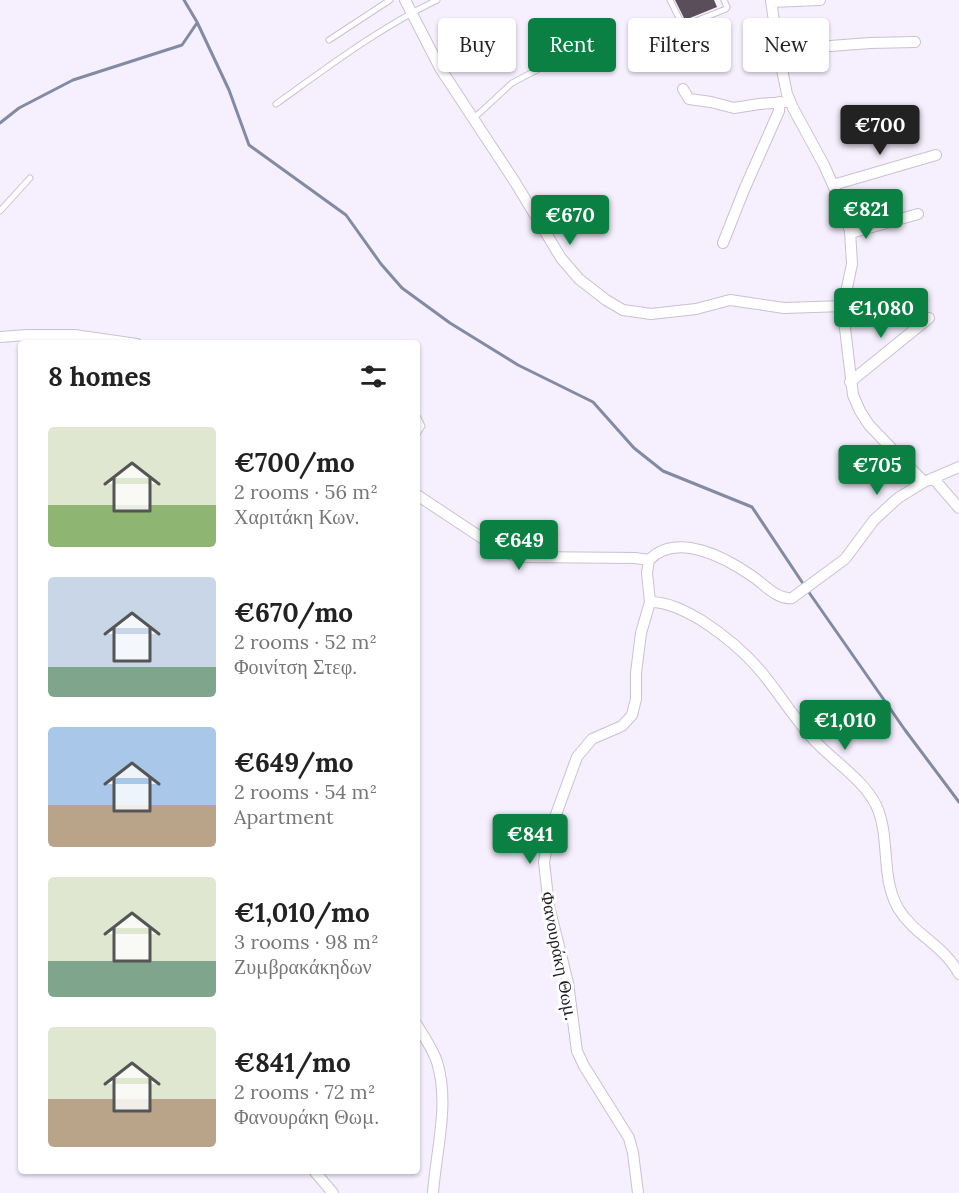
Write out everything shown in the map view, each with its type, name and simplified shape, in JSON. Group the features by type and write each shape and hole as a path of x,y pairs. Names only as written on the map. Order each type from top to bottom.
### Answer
{"street":[{"path":"405,0 440,68 472,120 515,182 565,264 585,285 613,305 627,311 651,314 696,309 730,300 784,308 844,306"},
{"path":"773,18 771,1 820,0"},
{"path":"829,46 915,42"},
{"path":"781,72 784,102 816,149 845,212 851,233 852,264 844,306 850,382 857,406 866,420 959,508"},
{"path":"683,89 689,99 731,108 784,102"},
{"path":"723,243 784,102"},
{"path":"833,185 936,155"},
{"path":"851,233 918,214"},
{"path":"850,382 929,318"},
{"path":"0,337 74,335 89,340"},
{"path":"420,497 497,548 510,554 526,557 649,560 669,549 698,550 742,570 783,598 796,596 848,555 870,524 886,507 929,480 959,467"},
{"name":"Φανουράκη Θωμ.","path":"638,1193 629,1138 584,1066 576,1045 568,983 549,906 544,862 550,831 577,757 592,739 622,726 632,715 636,699 641,633 650,602 647,573 649,560"},
{"path":"650,602 666,604 690,614 732,644 759,669 814,740 869,794 877,807 882,825 888,873 895,902 909,922 945,953 959,975"},
{"path":"420,1030 434,1055 441,1084 442,1117 433,1193"},
{"path":"317,1174 333,1193"}],"lane":[{"path":"329,40 390,0"},
{"path":"276,104 381,31 437,0"},
{"path":"670,0 683,26 726,9 724,0"},
{"path":"472,120 512,82 532,72"},
{"path":"0,211 30,178"}],"building":[{"path":"675,0 714,0 717,7 690,18 684,18"}],"waterway":[{"path":"184,0 229,90 249,145 346,215 381,264 402,288 450,323 518,365 593,402 634,448 663,471 752,507 804,585"},
{"path":"0,123 19,108 73,80 182,45 197,23"},
{"path":"808,591 905,730 959,802"}]}
